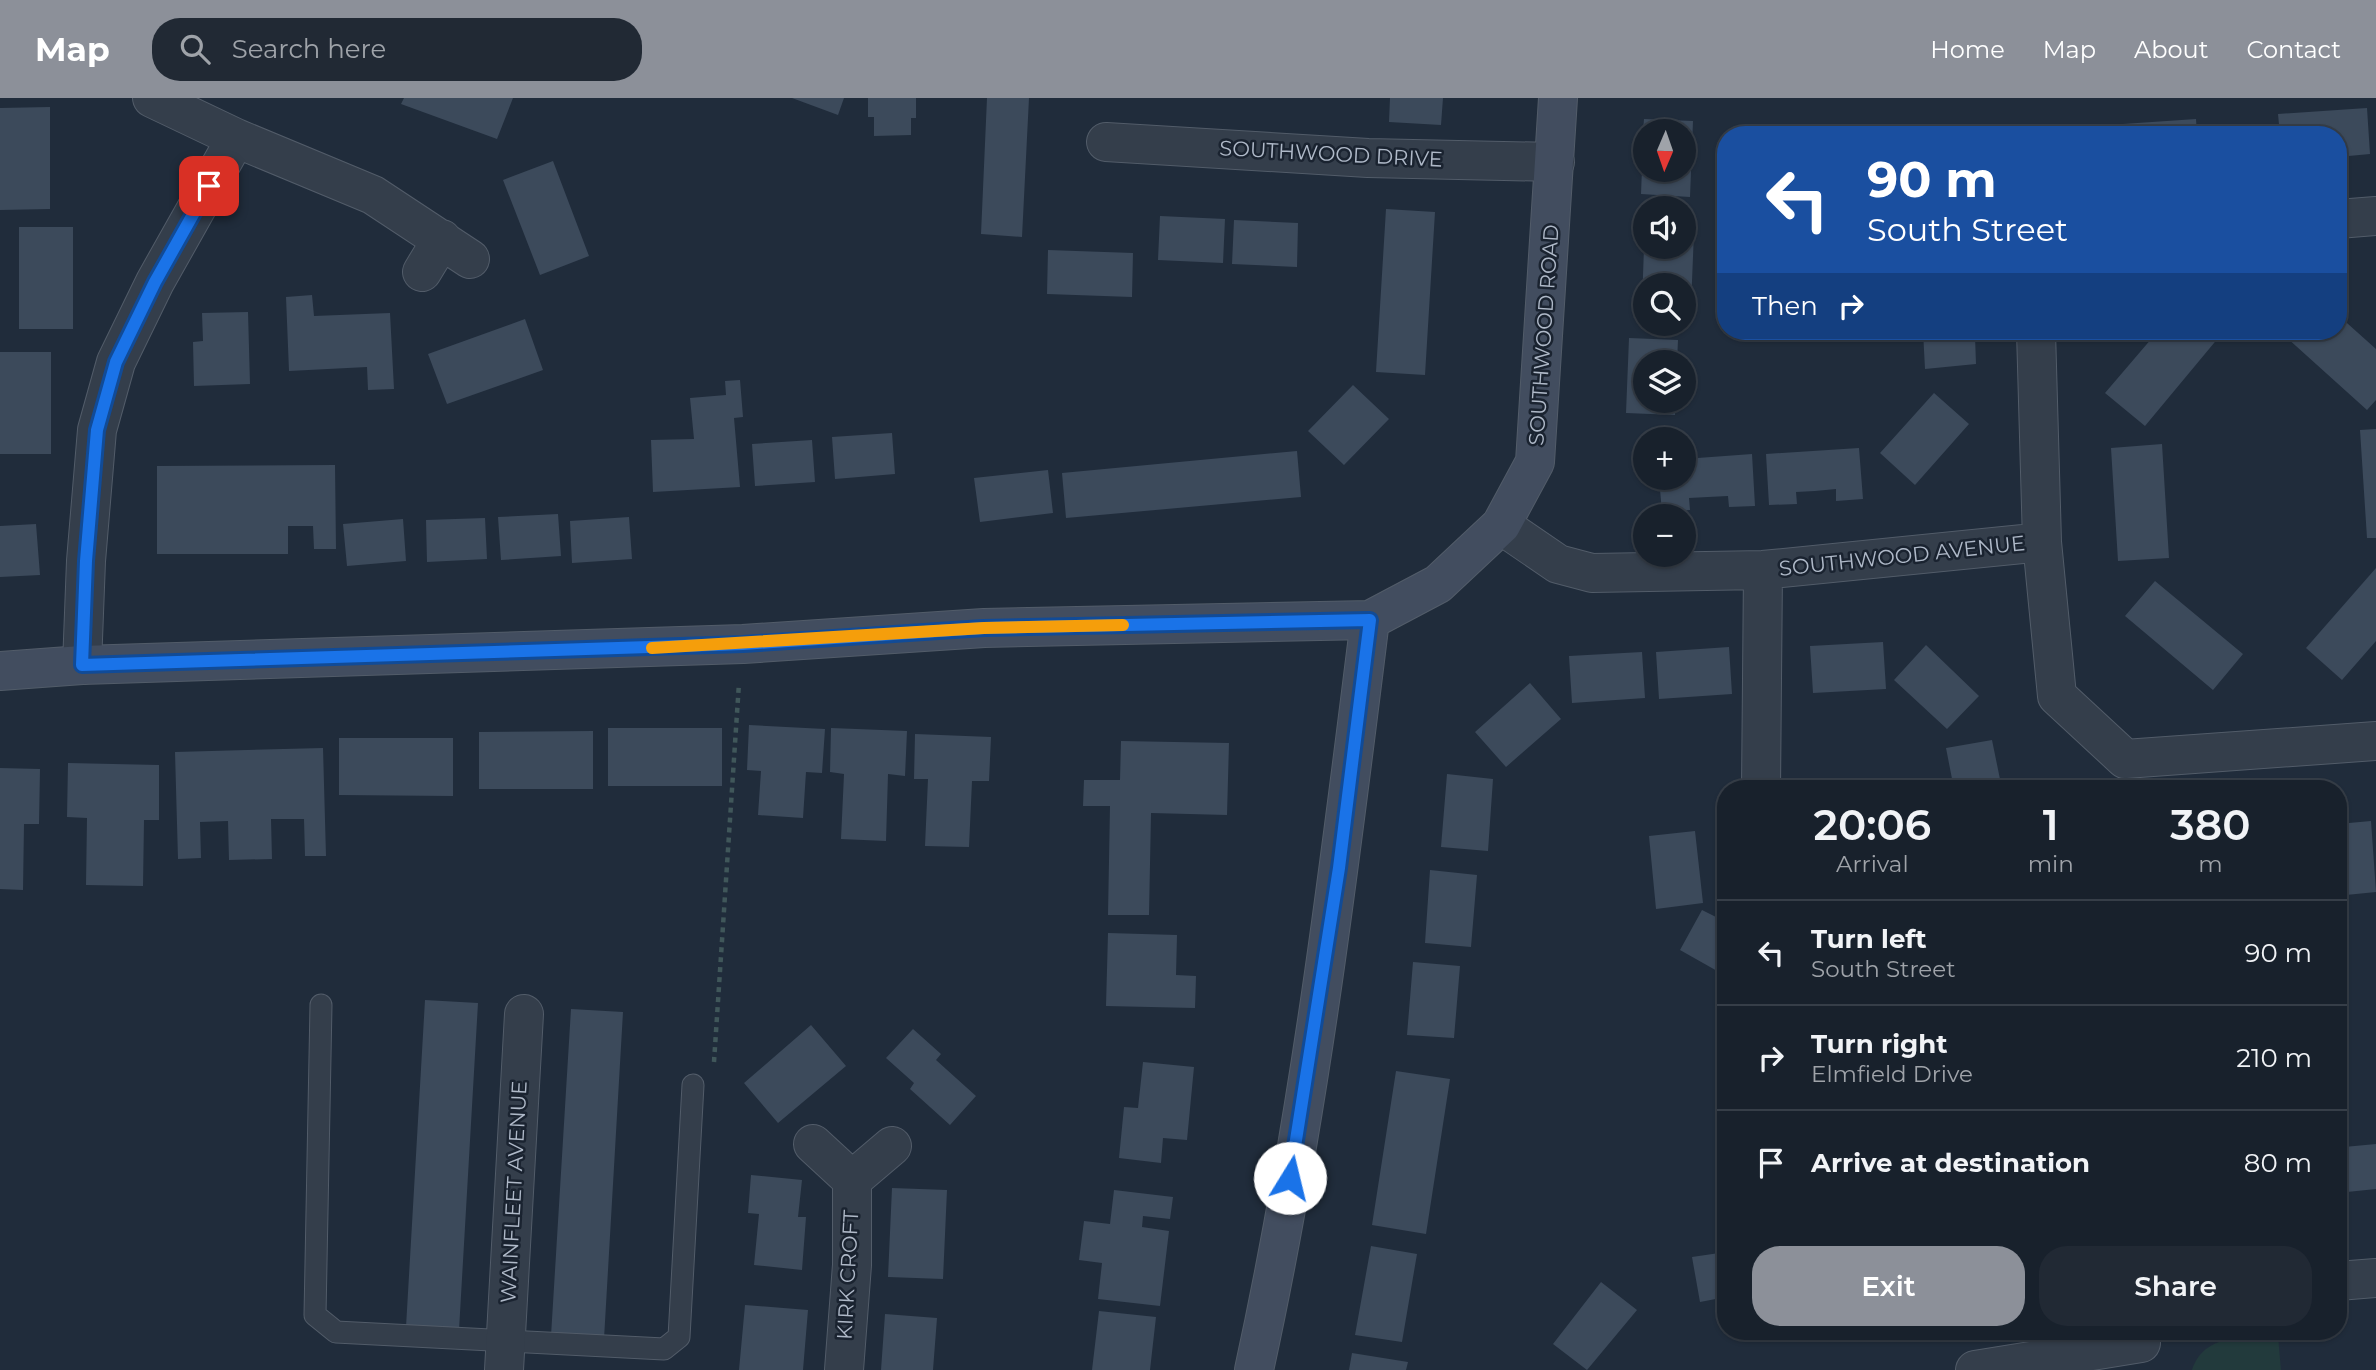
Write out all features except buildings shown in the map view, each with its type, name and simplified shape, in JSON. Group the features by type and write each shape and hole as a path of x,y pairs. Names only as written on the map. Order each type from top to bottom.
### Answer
{"main road":[{"name":"SOUTHWOOD ROAD","path":"1370,620 1438,584 1501,525 1535,462 1558,98"},
{"path":"0,671 82,665 743,644 984,628 1370,620 1339,868 1286,1204 1254,1370"}],"street":[{"path":"152,98 236,138 373,195 456,249 422,272"},
{"path":"82,665 86,561 97,430 116,362 155,282 236,138"},
{"name":"SOUTHWOOD DRIVE","path":"1106,142 1368,158 1555,162"},
{"path":"2347,218 2376,216"},
{"name":"SOUTHWOOD AVENUE","path":"2036,340 2042,542 2057,696 2125,759 2376,741"},
{"name":"SOUTHWOOD AVENUE","path":"1501,525 1558,564 1592,573 1763,570 2042,542"},
{"name":"SOUTHWOOD AVENUE","path":"1761,780 1763,570"},
{"name":"WAINFLEET AVENUE","path":"505,1355 524,1014"},
{"name":"KIRK CROFT","path":"813,1144 852,1180 852,1265 844,1370"},
{"name":"KIRK CROFT","path":"852,1180 892,1146"},
{"path":"2347,1280 2376,1278"},
{"path":"1975,1370 2145,1348"}],"lane":[{"path":"321,1005 315,1315 336,1332 505,1355 664,1349 678,1337 693,1085"}],"path":[{"path":"713,1069 743,644"}],"green space":[{"path":"2227,1340 2278,1340 2281,1370 2192,1370 2206,1349"}],"slow traffic":[{"path":"652,648 984,628 1123,625"}],"route":[{"path":"209,186 155,282 116,362 97,430 86,561 82,665 353,659 743,644 984,628 1370,620 1339,868 1290,1178"}]}
